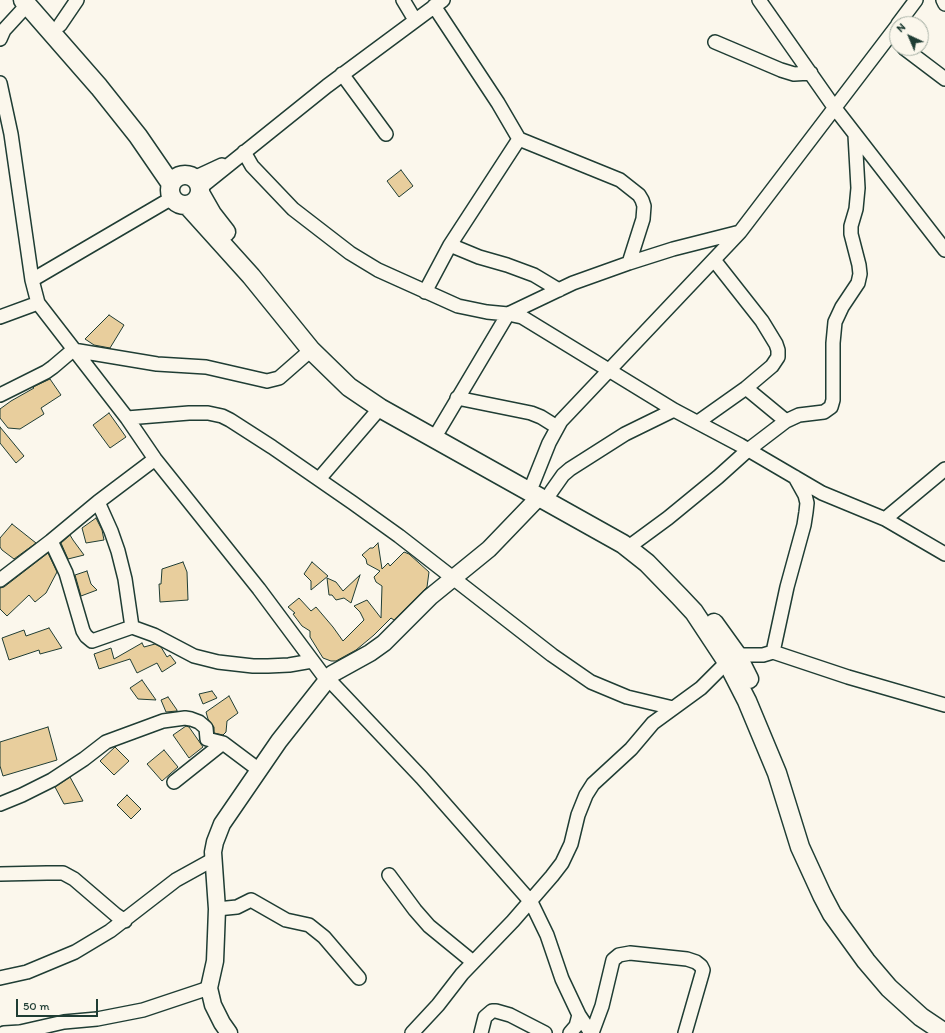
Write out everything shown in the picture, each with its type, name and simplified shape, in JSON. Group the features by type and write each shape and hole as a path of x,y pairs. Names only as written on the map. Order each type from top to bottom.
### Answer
{"main road":[{"path":"30,2 60,26 105,80 251,276 311,350 349,387 380,408 541,491 623,544 647,563 694,612 736,665 755,719 777,773 802,853 832,914 862,957 890,988 921,1016 945,1033"},
{"path":"30,2 138,136 186,189 212,214 319,346 343,370 382,400 439,430 541,491 634,543 657,560 678,582 713,621 736,665 789,772 818,859 841,908 872,954 892,977 921,1004 945,1021"}],"street":[{"path":"60,26 77,0"},
{"path":"403,0 415,20"},
{"path":"759,0 834,107 945,250"},
{"path":"904,16 916,0"},
{"path":"943,0 945,4"},
{"path":"0,39 4,30 30,2"},
{"path":"32,280 240,156 342,74 438,3 519,139 620,180 639,195 643,203 642,219 629,263"},
{"path":"715,42 781,70 794,74 811,73"},
{"path":"541,491 557,427 568,412 740,232 834,107 889,45"},
{"path":"915,56 945,79"},
{"path":"342,74 386,134"},
{"path":"0,83 2,100 11,134 32,280 38,302 73,350 127,418 155,459 259,589 312,661 422,778 531,902 542,923 562,979 591,1033"},
{"path":"634,543 668,518 748,450 786,422 799,415 824,412 829,410 832,405 833,343 835,322 842,307 858,283 860,274 858,259 851,234 851,226 856,209 858,188 855,135"},
{"path":"425,292 450,245 519,139"},
{"path":"240,156 305,219 336,243 378,270 458,306 472,310 522,317 534,323 674,410 748,450 822,493 885,519 945,554"},
{"path":"439,430 508,314 573,283 629,263 673,249 740,232"},
{"path":"450,245 479,257 534,275 559,290"},
{"path":"698,422 746,388 774,363 778,357 776,344 762,321 714,260"},
{"path":"0,317 38,302"},
{"path":"0,395 46,372 73,350 157,364 206,367 267,381 279,378 311,350"},
{"path":"746,388 786,422"},
{"path":"457,398 531,413 541,416 557,427"},
{"path":"319,479 380,408"},
{"path":"229,1033 213,1005 209,988 215,961 217,909 214,860 215,842 222,824 279,741 328,679 378,648 430,597 489,549 541,491 570,469 625,434 674,410"},
{"path":"127,418 189,412 208,413 222,416 230,420 319,479 399,536 552,655 591,682 640,701 673,708"},
{"path":"0,580 155,459"},
{"path":"885,519 945,469"},
{"path":"768,654 804,525 806,512 807,503 805,495 795,477"},
{"path":"98,502 118,551 125,579 132,627"},
{"path":"51,541 66,573 83,631 92,641 132,627 154,635 194,656 218,662 268,666 288,665 312,661"},
{"path":"412,1033 473,962 531,902 552,876 572,844 578,816 586,795 593,784 653,723 736,665 768,654 945,704"},
{"path":"640,701 653,723"},
{"path":"0,804 52,780 84,759 106,742 163,721 185,718 196,720 206,728 207,739 222,743 259,770"},
{"path":"174,782 222,743"},
{"path":"0,978 27,972 75,952 125,921 176,880 214,860"},
{"path":"0,874 47,872 63,873 83,886 125,921"},
{"path":"389,876 429,926 473,962"},
{"path":"217,909 237,907 251,900 286,920 309,925 324,936 359,978"},
{"path":"591,1033 602,1006 613,960 619,955 630,953 687,959 701,966 703,970 685,1033"},
{"path":"4,1033 20,1032 64,1022 96,1019 143,1010 209,988"},
{"path":"481,1033 485,1017 492,1011 510,1015 545,1033"},
{"path":"570,1033 576,1026 580,1015"}],"building":[{"path":"401,170 413,186 399,197 387,181"},
{"path":"109,315 124,325 110,348 94,345 85,339"},
{"path":"50,379 61,395 41,408 44,414 20,429 8,428 0,418 0,409 34,388 33,387"},
{"path":"109,413 126,437 110,448 93,425"},
{"path":"0,427 24,456 16,463 0,443"},
{"path":"96,518 102,530 104,540 86,543 82,528"},
{"path":"12,524 36,543 14,559 0,547 0,538"},
{"path":"70,535 84,555 68,559 61,543"},
{"path":"378,543 382,569 388,563 390,566 404,552 409,554 429,572 427,587 394,620 391,618 356,650 336,661 323,658 310,637 310,631 302,626 293,614 295,613 288,607 299,598 311,611 316,607 343,641 364,620 360,612 354,606 367,600 381,618 382,586 376,582 374,577 380,571 367,564 366,559 362,555"},
{"path":"48,553 57,572 46,593 35,602 29,595 7,616 0,609 0,588 4,587"},
{"path":"183,562 187,572 188,600 160,602 159,584 161,584 162,569"},
{"path":"312,562 328,576 311,590 311,581 304,574"},
{"path":"87,571 91,584 97,590 81,596 75,575"},
{"path":"360,575 351,603 344,598 336,600 332,595 329,595 327,578 336,582 343,591"},
{"path":"49,628 62,648 40,654 39,650 9,660 2,638 24,630 26,636"},
{"path":"142,643 144,647 155,644 161,647 167,657 170,655 176,663 162,672 157,663 137,673 130,659 99,669 94,654 111,648 114,659"},
{"path":"142,680 156,700 138,699 130,688"},
{"path":"212,691 217,698 203,704 199,694"},
{"path":"229,696 238,713 227,721 226,732 223,735 214,733 214,727 208,719 206,712"},
{"path":"168,697 177,711 166,712 161,700"},
{"path":"186,726 189,727 203,747 189,758 173,735"},
{"path":"48,727 57,760 3,776 0,766 0,742"},
{"path":"115,747 129,761 114,775 100,761"},
{"path":"164,750 178,767 162,781 147,764"},
{"path":"70,777 83,801 64,804 55,787"},
{"path":"127,795 141,809 131,819 117,805"}]}
